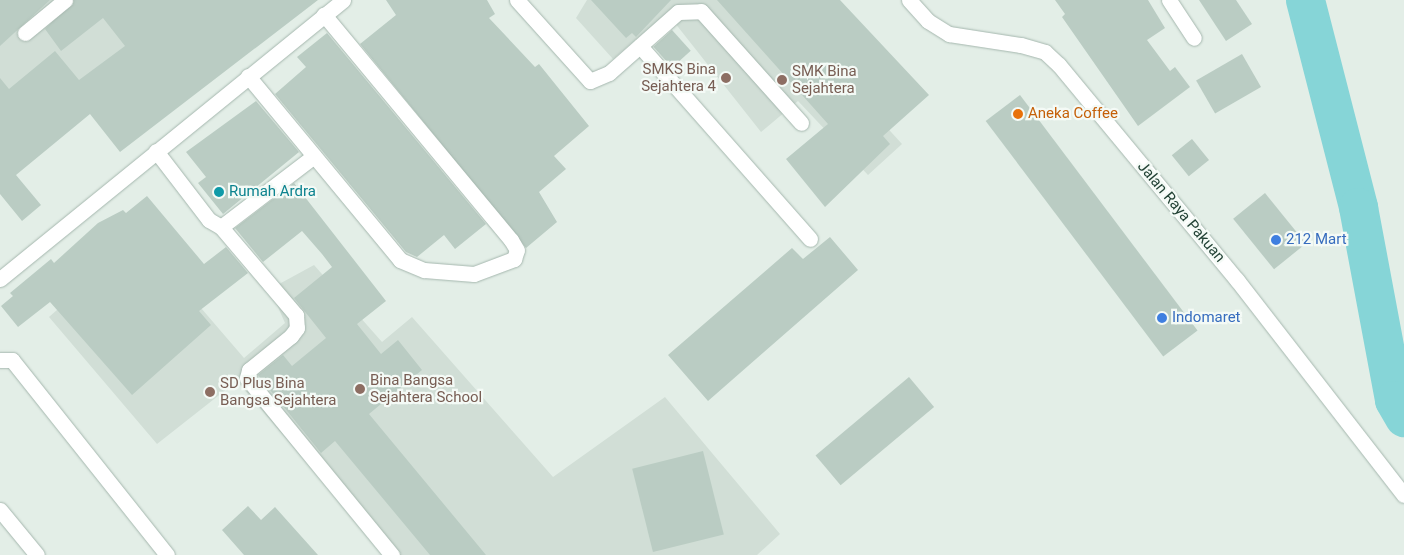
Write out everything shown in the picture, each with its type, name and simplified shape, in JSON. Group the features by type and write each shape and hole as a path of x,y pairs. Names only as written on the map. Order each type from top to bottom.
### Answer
{"street":[{"path":"25,33 66,0"},
{"path":"0,279 343,0"},
{"path":"517,0 590,81 601,79 678,12 701,11 800,123"},
{"name":"Jalan Raya Pakuan","path":"909,0 928,22 948,34 1029,47 1045,52 1059,65 1237,280 1404,495"},
{"path":"1169,0 1194,38"},
{"path":"248,76 407,264 474,274 514,260 516,250 511,240 324,15"},
{"path":"640,46 810,239"},
{"path":"156,151 210,220 221,227 276,286 296,315 297,328 247,378 392,555"},
{"path":"221,227 314,156"},
{"path":"0,360 12,360 160,553"},
{"path":"0,510 37,555"}],"shaded area":[{"path":"0,0 235,0 0,172"},
{"name":"SMK Bina Sejahtera","path":"587,0 771,0 902,144 868,175 798,101 761,132 667,13 613,59 576,18"},
{"name":"Bina Bangsa Sejahtera School","path":"140,237 244,358 285,323 270,289 314,265 382,342 412,317 553,477 665,397 780,534 757,555 385,555 237,381 157,444 49,317"}],"building":[{"path":"0,0 50,0 0,46"},
{"path":"74,0 318,0 120,152 90,114 16,175 41,205 22,221 0,194 0,78 9,89 55,51 79,80 125,46 103,18 61,51 45,29"},
{"path":"386,0 487,0 495,14 489,18 535,67 539,64 589,126 554,156 566,169 539,192 557,222 526,248 360,44 396,15"},
{"path":"591,0 671,0 636,37 632,33 626,38"},
{"path":"717,0 840,0 929,95 883,136 890,144 825,207 786,159 828,124"},
{"path":"1055,0 1148,0 1165,28 1147,40 1170,71 1175,67 1190,87 1138,126 1062,17 1065,14"},
{"path":"1199,0 1236,0 1252,24 1226,41"},
{"path":"672,30 691,51 672,68 653,47"},
{"path":"327,33 486,224 455,249 444,235 417,257 406,252 275,94 306,67 297,57"},
{"path":"1242,54 1261,87 1215,113 1196,80"},
{"path":"1020,95 1198,331 1163,356 986,121"},
{"path":"256,101 299,152 223,214 198,183 206,177 186,152"},
{"path":"1192,139 1209,160 1189,176 1172,155"},
{"path":"294,183 386,301 357,324 381,354 398,340 422,370 369,414 486,555 430,555 335,441 321,453 258,375 283,355 292,366 326,338 294,298 332,267 322,254 302,231 263,262 235,228"},
{"name":"212 Mart","path":"1265,193 1306,244 1274,269 1233,219"},
{"path":"147,196 204,264 226,247 248,273 199,311 211,325 132,395 50,302 18,327 1,306 13,296 10,293 51,259 54,263 98,223 123,210 126,213"},
{"path":"830,237 858,270 708,401 668,355 792,248 803,259"},
{"path":"909,377 934,407 841,485 816,455"},
{"path":"703,451 724,534 653,552 632,469"},
{"path":"248,506 261,520 275,507 318,555 244,555 222,530"}],"waterway":[{"path":"1305,0 1358,207 1394,400 1404,417"}],"place":[{"name":"SMKS Bina Sejahtera 4","path":"726,78"},
{"name":"SMK Bina Sejahtera","path":"782,80"},
{"name":"Aneka Coffee","path":"1018,114"},
{"name":"Rumah Ardra","path":"219,192"},
{"name":"212 Mart","path":"1276,240"},
{"name":"Indomaret","path":"1162,318"},
{"name":"Bina Bangsa Sejahtera School","path":"360,389"},
{"name":"SD Plus Bina Bangsa Sejahtera","path":"210,392"}]}
